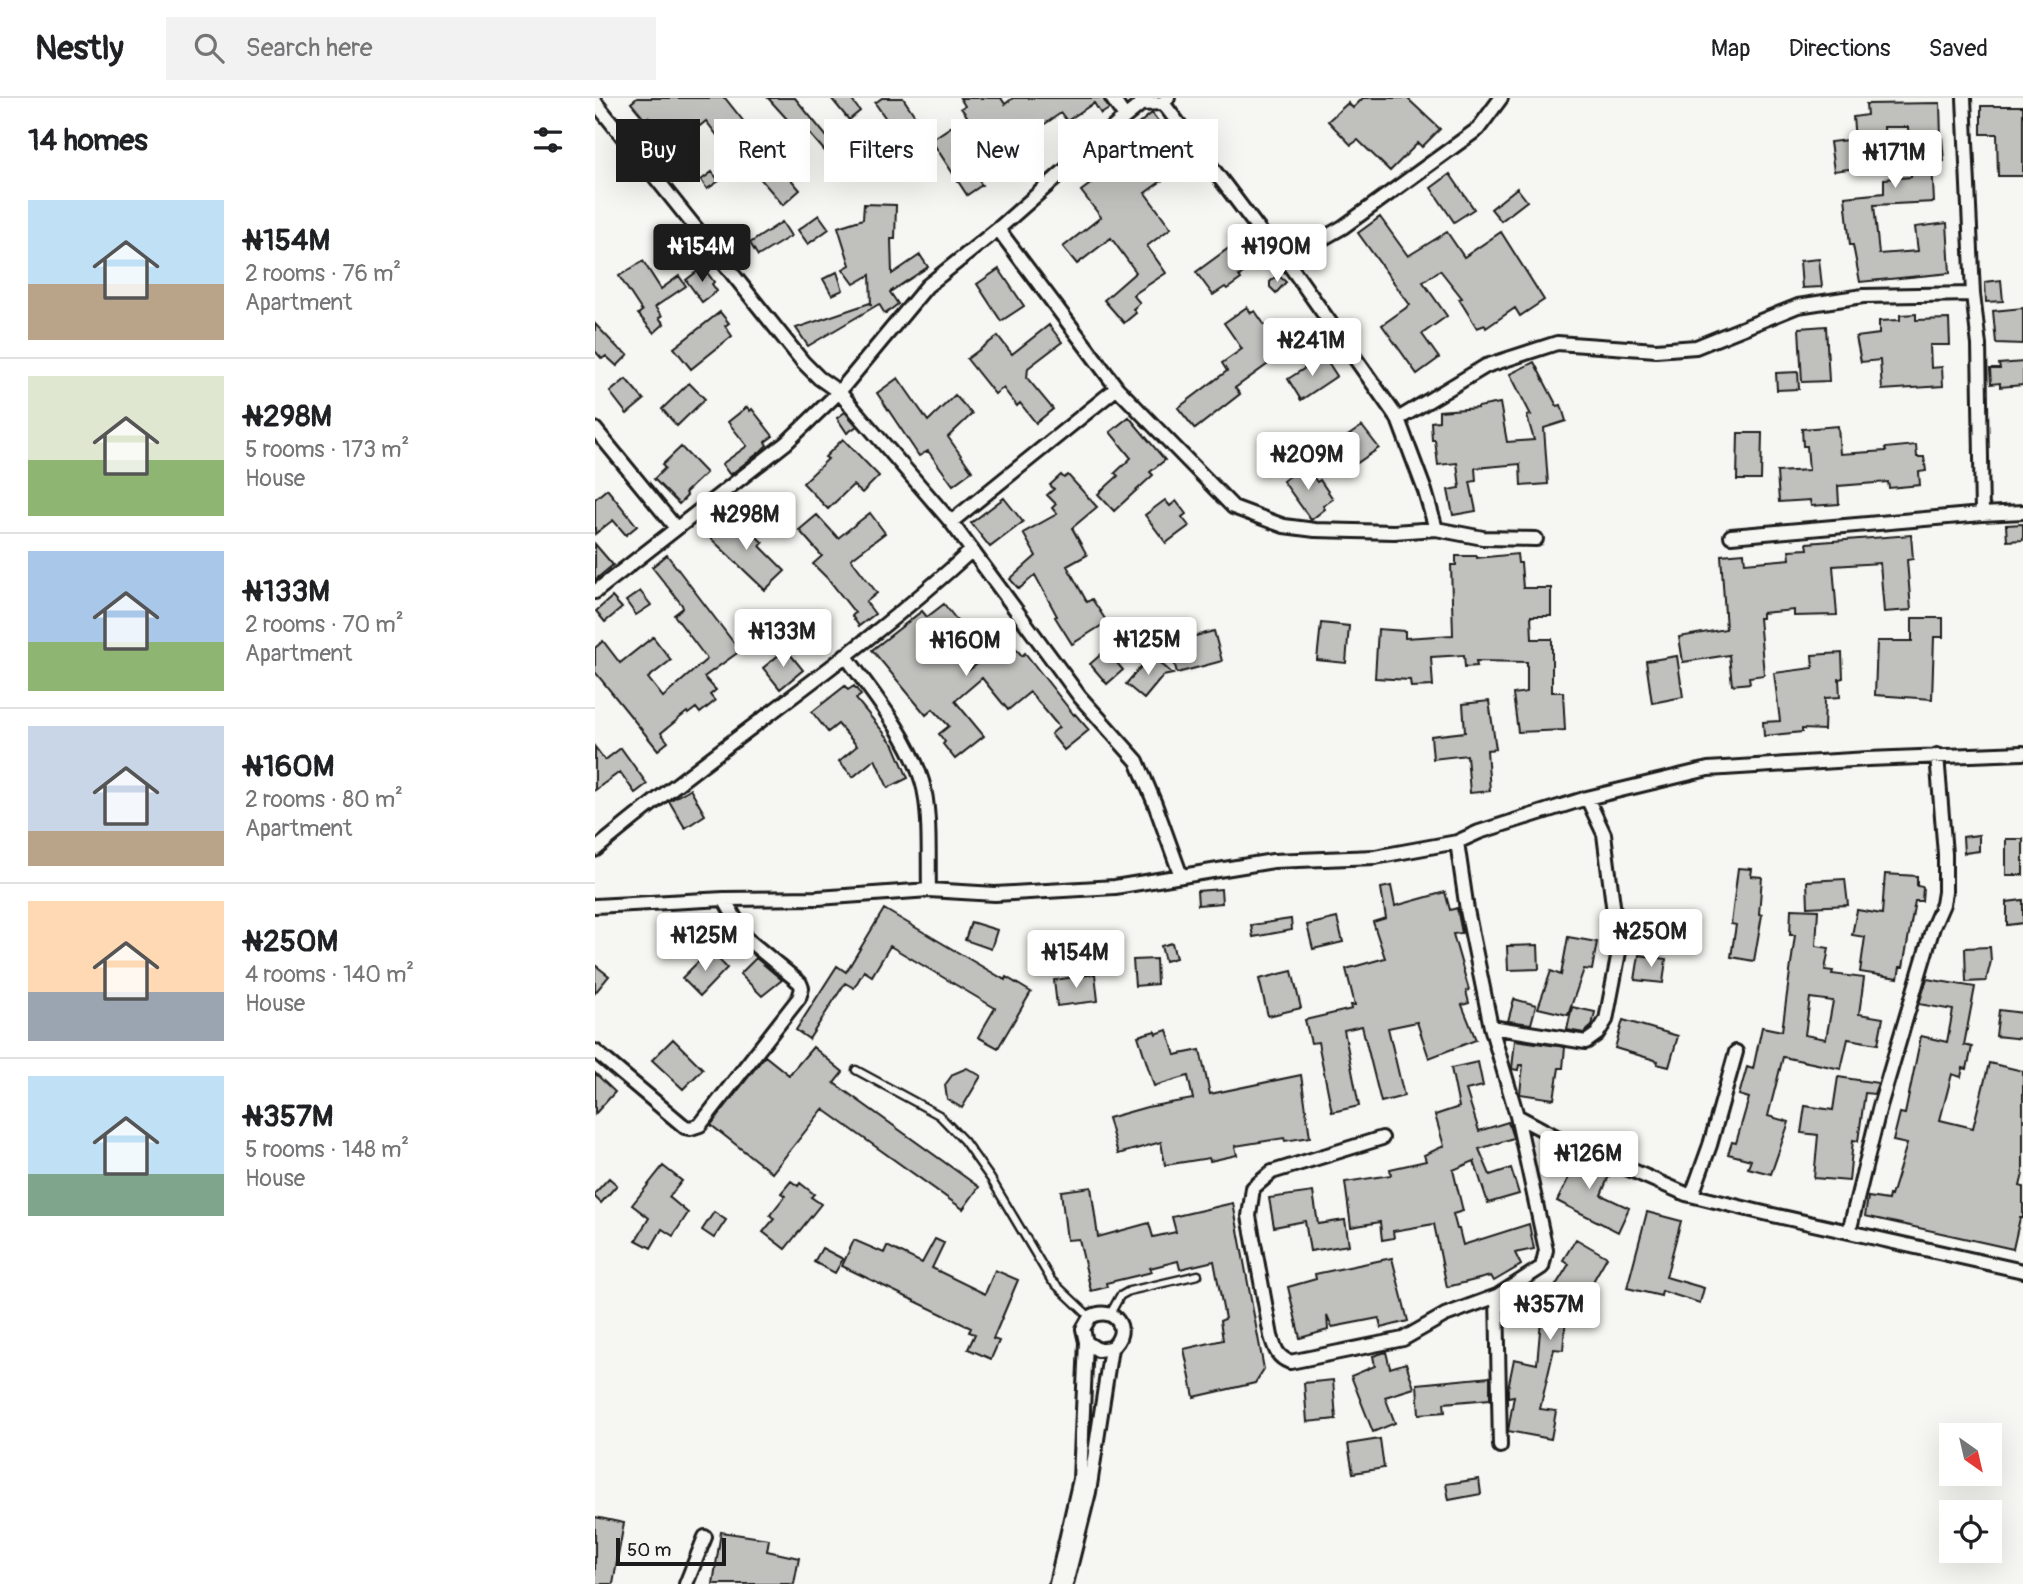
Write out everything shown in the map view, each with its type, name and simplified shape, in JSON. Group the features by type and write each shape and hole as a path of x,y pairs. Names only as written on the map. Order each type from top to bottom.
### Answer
{"street":[{"path":"1112,98 1125,117"},
{"path":"1287,263 1354,219 1478,129 1501,98"},
{"path":"1964,98 1973,294 1979,345 1982,514"},
{"path":"595,592 786,443 839,392 927,286 998,229 1141,104 1165,100 1398,418 1436,529"},
{"path":"595,102 803,362 839,392 951,522 1080,696 1137,761 1181,876"},
{"path":"998,229 1117,387 1233,507 1284,526 1315,530 1394,532 1436,529 1483,538 1536,539"},
{"path":"1398,418 1486,366 1557,343 1656,350 1696,347 1798,306 1863,296 1973,294"},
{"path":"951,522 1117,387"},
{"path":"595,429 677,528"},
{"path":"1731,536 2023,512"},
{"path":"598,844 932,587 972,550"},
{"path":"845,655 881,705 909,751 923,782 929,890"},
{"path":"595,906 724,899 818,898 929,890 995,894 1115,887 1273,861 1375,857 1457,842 1479,832 1587,798 1708,769 2023,752"},
{"path":"1850,1232 1880,1106 1933,927 1943,904 1945,854 1937,755"},
{"path":"1491,1027 1586,1042 1597,1034 1606,1020 1619,952 1604,834 1587,798"},
{"path":"1382,1138 1272,1172 1253,1188 1249,1216 1271,1336 1277,1354 1290,1362 1403,1339 1445,1315 1497,1296 1542,1267 1546,1250 1517,1116 1491,1027 1467,910 1457,842"},
{"path":"595,1051 685,1127 700,1125 799,998 802,988 800,983 747,939 724,899"},
{"path":"1692,1195 1710,1145 1736,1052"},
{"path":"1517,1116 1560,1139 1655,1182 1692,1195 2023,1270"},
{"path":"1497,1296 1500,1446"},
{"path":"1056,1584 1073,1534 1089,1492 1111,1348 1120,1337 1121,1330 1116,1318 1103,1312 1090,1317 1083,1329 1086,1342 1081,1471 1073,1534 1066,1584"},
{"path":"1086,1342 1098,1350 1111,1348"},
{"path":"686,1584 705,1537"}],"lane":[{"path":"856,1070 939,1115 964,1141 991,1179 1051,1280 1090,1317"},
{"path":"1110,1314 1120,1296 1129,1291 1198,1275"}],"building":[{"path":"637,98 725,98 742,119 714,119 714,131 706,121 700,126 700,119 644,119 631,103"},
{"path":"768,98 795,98 824,133 824,150 810,134 810,119 787,119"},
{"path":"831,98 850,98 860,111 848,119"},
{"path":"882,98 903,98 917,119 886,119 875,103"},
{"path":"960,98 1001,98 1005,104 1013,98 1103,98 1109,109 1101,114 1094,103 1070,119 1066,119 1061,113 1044,124 1044,119 962,119 967,116 961,108 965,106"},
{"path":"1363,98 1407,98 1440,129 1422,147 1418,143 1390,171 1358,140 1351,145 1328,121 1348,103 1353,108"},
{"path":"1940,103 1944,161 1932,162 1934,202 1874,205 1879,254 1918,251 1915,227 1947,223 1950,273 1860,282 1853,245 1850,245 1845,197 1884,193 1884,179 1911,177 1908,127 1884,127 1887,171 1873,172 1873,166 1834,171 1830,142 1855,139 1853,117 1867,115 1866,104"},
{"path":"1981,106 2023,106 2023,176 1998,176 1997,134 1981,134"},
{"path":"1152,113 1156,119 1145,119"},
{"path":"951,127 951,170 937,149 937,136"},
{"path":"712,172 714,182 718,182 707,189 701,180"},
{"path":"1450,174 1474,209 1454,222 1431,188"},
{"path":"763,182 793,182 800,190 783,205"},
{"path":"959,182 980,182 982,185 967,195"},
{"path":"1093,182 1160,182 1145,193 1171,228 1147,246 1166,273 1133,295 1140,303 1133,309 1136,313 1124,323 1104,300 1136,272 1111,238 1077,264 1063,247 1101,217 1081,191"},
{"path":"1517,188 1527,201 1501,221 1491,209"},
{"path":"864,204 896,205 895,239 891,239 892,274 920,255 928,267 890,292 898,304 885,314 879,304 808,346 796,328 870,303 871,305 870,275 854,284 843,269 850,265 838,227 863,219"},
{"path":"819,215 829,229 808,244 798,230"},
{"path":"1380,217 1408,256 1447,232 1464,257 1501,232 1544,300 1520,316 1515,308 1486,328 1485,325 1477,328 1459,299 1462,298 1440,270 1423,282 1447,316 1422,334 1439,358 1417,374 1382,325 1410,305 1358,233"},
{"path":"782,222 791,236 758,256 750,243"},
{"path":"1237,242 1241,248 1247,244 1255,254 1249,258 1254,265 1239,276 1241,279 1213,295 1196,272"},
{"path":"1819,259 1822,287 1802,288 1800,261"},
{"path":"643,261 661,289 679,276 686,286 655,307 664,324 654,333 638,314 642,311 619,276"},
{"path":"703,267 717,291 702,302 686,280"},
{"path":"999,269 1024,306 1001,321 977,284"},
{"path":"837,272 843,290 832,295 823,279"},
{"path":"1275,277 1286,282 1276,293 1270,287 1270,282"},
{"path":"2001,280 2003,301 1986,302 1985,282"},
{"path":"1247,307 1251,313 1255,311 1268,330 1273,327 1289,349 1235,388 1240,394 1195,429 1178,408 1227,371 1222,363 1242,349 1224,323"},
{"path":"2023,308 2023,344 1996,343 1993,311"},
{"path":"720,312 729,323 725,326 732,336 691,369 674,348"},
{"path":"1916,314 1916,320 1949,319 1950,345 1930,345 1931,368 1942,367 1943,386 1882,390 1880,360 1861,362 1856,337 1879,334 1879,321 1900,320 1900,315"},
{"path":"595,324 628,355 617,366 606,356 602,359 595,351"},
{"path":"1049,325 1062,342 1028,368 1027,378 1053,409 1036,423 1020,403 1017,406 1003,388 995,394 967,359 998,336 1012,354"},
{"path":"1826,326 1829,381 1802,382 1799,328"},
{"path":"1324,356 1337,376 1301,400 1288,379"},
{"path":"1534,362 1557,406 1561,405 1566,421 1544,428 1548,484 1521,486 1520,464 1475,468 1476,481 1470,482 1476,511 1453,515 1448,490 1460,488 1457,463 1438,465 1431,422 1439,421 1439,411 1500,403 1507,442 1534,440 1527,416 1531,415 1510,374"},
{"path":"2023,362 2023,385 2000,387 2000,383 1991,384 1990,369 2000,369 1999,364"},
{"path":"1798,372 1799,389 1777,390 1776,373"},
{"path":"898,378 928,421 955,395 972,414 948,437 972,471 953,485 928,451 919,456 877,393"},
{"path":"626,379 644,400 627,414 610,392"},
{"path":"689,383 705,399 677,426 662,409"},
{"path":"747,407 750,411 752,409 773,436 765,442 767,445 761,451 730,475 722,464 747,446 728,422"},
{"path":"845,412 857,426 847,433 837,418"},
{"path":"1129,417 1165,460 1150,472 1153,475 1114,511 1098,494 1118,476 1115,473 1131,458 1110,432"},
{"path":"1362,426 1379,448 1350,468 1335,445"},
{"path":"1838,426 1840,454 1886,451 1885,448 1916,445 1917,457 1924,457 1926,471 1919,472 1920,485 1889,488 1888,482 1838,486 1839,504 1811,506 1810,500 1779,502 1777,472 1809,470 1802,429"},
{"path":"1738,433 1762,433 1761,480 1737,480"},
{"path":"843,439 879,476 862,493 853,485 828,509 803,483 828,459 825,457"},
{"path":"681,447 706,473 685,493 687,496 679,504 654,479 665,468 662,465"},
{"path":"1305,465 1333,499 1311,520 1283,481"},
{"path":"1061,475 1064,478 1068,475 1097,507 1072,528 1087,555 1067,566 1087,602 1092,599 1107,622 1072,644 1055,617 1057,616 1035,575 1019,589 1010,579 1036,556 1023,533 1057,514 1052,508 1056,504 1047,495 1054,489 1050,485"},
{"path":"607,489 637,526 626,535 613,520 595,534 595,499"},
{"path":"1004,498 1023,522 990,547 971,523"},
{"path":"1165,500 1170,506 1176,501 1186,514 1182,517 1189,526 1166,543 1145,515"},
{"path":"870,513 885,533 851,559 877,593 866,602 875,614 859,626 852,616 855,613 813,564 822,556 799,530 817,515 838,538"},
{"path":"715,519 727,532 742,522 763,543 760,546 785,571 765,590 702,530"},
{"path":"2023,524 2023,540 2007,541 2006,525"},
{"path":"1911,535 1913,559 1907,560 1911,610 1884,612 1880,563 1833,566 1837,615 1794,616 1794,610 1762,613 1762,618 1759,618 1764,675 1749,677 1750,683 1732,685 1729,655 1683,662 1679,637 1726,629 1721,555 1744,553 1745,563 1790,559 1789,550 1808,549 1807,543"},
{"path":"595,544 613,565 595,580"},
{"path":"1517,554 1518,563 1521,563 1523,588 1551,588 1551,616 1531,616 1532,639 1552,639 1552,692 1563,692 1565,730 1518,732 1513,694 1527,692 1527,662 1476,661 1477,666 1465,667 1464,655 1431,657 1433,686 1411,687 1410,680 1375,678 1378,629 1405,631 1405,638 1453,635 1451,565 1456,565 1456,556 1477,558"},
{"path":"667,555 740,651 704,677 716,690 710,695 715,701 700,713 696,708 688,714 687,712 661,733 668,742 658,750 595,672 595,648 603,641 620,663 653,637 671,660 648,678 663,697 707,659 674,615 683,608 682,605 652,567"},
{"path":"640,591 651,605 636,615 626,601"},
{"path":"612,597 622,608 605,622 596,611"},
{"path":"944,604 971,638 953,653 968,671 1009,640 1022,656 1025,653 1089,730 1064,750 1051,734 1059,727 1030,692 1008,710 982,678 955,701 984,736 955,759 939,734 949,726 933,709 926,715 872,650 922,611 927,617"},
{"path":"1912,618 1943,618 1943,637 1934,637 1932,699 1875,695 1877,641 1912,641"},
{"path":"1321,623 1349,626 1346,663 1317,660"},
{"path":"1214,631 1222,661 1177,673 1169,643"},
{"path":"786,649 803,670 780,689 763,668"},
{"path":"1106,650 1123,670 1107,684 1090,664"},
{"path":"1842,653 1843,678 1839,679 1840,697 1825,698 1824,730 1802,729 1802,732 1764,736 1763,722 1780,721 1774,673 1813,668 1812,655"},
{"path":"1151,655 1173,674 1163,676 1144,699 1126,684"},
{"path":"1677,656 1683,697 1652,703 1646,661"},
{"path":"845,686 848,690 854,686 861,695 856,699 894,745 908,778 888,788 875,759 853,777 839,761 857,746 838,724 828,732 812,712"},
{"path":"1489,701 1496,749 1487,750 1490,791 1470,793 1467,755 1433,759 1431,736 1465,732 1463,704"},
{"path":"595,747 605,760 621,748 647,784 635,793 620,772 595,790"},
{"path":"690,789 705,815 685,828 669,801"},
{"path":"1979,835 1979,851 1964,853 1963,837"},
{"path":"2006,839 2023,839 2023,875 2006,875"},
{"path":"1738,868 1752,869 1751,876 1762,877 1759,914 1762,915 1754,961 1731,957 1736,925 1731,924"},
{"path":"1885,874 1917,876 1917,886 1923,887 1922,901 1915,901 1903,967 1900,967 1898,978 1860,972 1865,937 1852,935 1857,910 1882,914"},
{"path":"1845,879 1848,905 1808,907 1807,881"},
{"path":"1391,886 1395,906 1445,892 1450,910 1457,908 1462,933 1453,934 1469,990 1466,991 1469,1003 1462,1005 1476,1040 1429,1058 1417,1022 1388,1028 1404,1096 1381,1102 1362,1026 1344,1030 1359,1106 1332,1112 1318,1042 1311,1043 1305,1020 1352,1009 1351,1005 1355,1005 1346,969 1385,958 1373,922 1386,918 1381,888"},
{"path":"1221,889 1222,903 1198,905 1197,891"},
{"path":"2023,900 2023,923 2007,925 2007,902"},
{"path":"884,909 1005,980 1006,977 1031,992 998,1048 978,1037 995,1008 890,946 872,976 864,971 854,988 845,983 809,1039 796,1030 837,966 846,972"},
{"path":"1791,909 1818,910 1816,946 1829,948 1825,970 1833,971 1832,974 1864,978 1859,1014 1883,1018 1878,1044 1848,1039 1841,1069 1783,1057 1768,1116 1789,1122 1771,1174 1748,1168 1751,1160 1728,1154 1732,1142 1736,1143 1749,1098 1739,1095 1747,1067 1753,1069 1762,1027 1782,1031 1795,935 1790,935","holes":["1810,998 1833,1001 1826,1039 1805,1035"]},
{"path":"1337,918 1343,942 1313,949 1307,925"},
{"path":"1291,919 1292,930 1253,937 1251,925"},
{"path":"971,922 997,930 991,949 965,940"},
{"path":"1568,937 1597,942 1592,970 1584,969 1568,1015 1538,1008 1551,971 1561,975"},
{"path":"1172,943 1176,958 1165,961 1161,946"},
{"path":"1538,945 1539,969 1508,970 1507,946"},
{"path":"1990,947 1991,961 1986,981 1966,982 1965,948"},
{"path":"710,950 727,968 700,996 682,978"},
{"path":"1639,955 1666,959 1663,983 1635,980"},
{"path":"756,958 782,980 762,996 740,974"},
{"path":"1156,959 1157,984 1135,986 1133,960"},
{"path":"595,965 609,976 595,993"},
{"path":"1292,971 1301,1008 1268,1016 1259,979"},
{"path":"1095,974 1098,1001 1057,1006 1054,980"},
{"path":"1927,979 1975,987 1964,1045 1972,1047 1967,1069 1963,1068 1961,1077 1952,1074 1940,1120 1973,1128 1989,1063 2023,1071 2023,1174 2020,1186 2023,1187 2023,1218 2020,1218 2013,1249 1865,1216 1868,1197 1888,1200 1889,1195 1891,1196 1907,1144 1893,1141 1900,1113 1905,1114 1921,1036 1947,1042 1953,1010 1919,1004"},
{"path":"1514,999 1536,1005 1531,1024 1508,1021"},
{"path":"1572,1007 1595,1012 1592,1026 1584,1033 1567,1030"},
{"path":"1999,1010 2023,1013 2023,1039 1996,1036"},
{"path":"1623,1020 1678,1036 1669,1067 1615,1048"},
{"path":"1167,1030 1175,1055 1200,1050 1210,1094 1301,1075 1310,1137 1285,1141 1284,1138 1235,1146 1237,1155 1210,1161 1209,1158 1165,1165 1161,1142 1118,1154 1108,1118 1147,1107 1193,1099 1188,1076 1154,1086 1138,1036"},
{"path":"673,1039 703,1069 683,1089 652,1060"},
{"path":"1515,1040 1565,1047 1563,1068 1559,1068 1554,1099 1520,1094 1523,1065 1519,1065 1518,1070 1512,1069"},
{"path":"813,1047 843,1072 834,1083 979,1187 963,1209 823,1109 772,1173 711,1125 765,1056 789,1075"},
{"path":"1478,1062 1483,1086 1466,1090 1479,1131 1508,1122 1513,1138 1479,1149 1490,1175 1511,1168 1519,1194 1488,1203 1474,1161 1453,1170 1463,1211 1453,1214 1457,1229 1463,1245 1529,1224 1534,1249 1515,1253 1521,1265 1494,1281 1491,1276 1447,1287 1434,1224 1393,1231 1394,1238 1382,1240 1380,1222 1351,1227 1345,1182 1391,1175 1390,1169 1426,1161 1424,1155 1444,1146 1435,1115 1459,1107 1451,1068"},
{"path":"967,1068 981,1076 962,1108 947,1099 945,1085 953,1074"},
{"path":"595,1073 615,1092 595,1114"},
{"path":"1838,1077 1878,1083 1874,1094 1865,1093 1858,1141 1853,1140 1849,1181 1814,1178 1818,1135 1801,1133 1805,1106 1833,1110"},
{"path":"1564,1150 1611,1171 1601,1195 1629,1208 1618,1232 1557,1201 1570,1175 1556,1170"},
{"path":"663,1166 682,1181 669,1197 688,1213 673,1236 662,1229 651,1248 636,1240 649,1218 632,1205"},
{"path":"609,1178 617,1185 601,1203 595,1193"},
{"path":"791,1181 798,1186 800,1183 814,1194 811,1197 821,1204 785,1249 763,1232 774,1219 770,1215 785,1196 781,1193"},
{"path":"1091,1187 1098,1237 1149,1223 1153,1237 1176,1232 1172,1217 1233,1203 1264,1369 1255,1383 1194,1397 1184,1349 1223,1340 1220,1321 1225,1319 1214,1261 1180,1269 1178,1261 1150,1268 1152,1272 1106,1283 1107,1287 1091,1291 1079,1239 1067,1240 1061,1191"},
{"path":"1313,1192 1318,1224 1345,1220 1349,1245 1310,1251 1305,1221 1274,1227 1269,1198"},
{"path":"714,1212 726,1220 714,1238 702,1230"},
{"path":"1647,1212 1681,1221 1666,1277 1704,1288 1700,1303 1662,1291 1661,1296 1627,1288"},
{"path":"935,1239 944,1243 932,1268 985,1294 995,1270 1018,1280 993,1339 999,1341 991,1359 968,1349 975,1334 969,1332 971,1328 842,1266 854,1240 884,1253 887,1246 922,1263"},
{"path":"1576,1239 1607,1257 1580,1304 1568,1296 1563,1350 1554,1349 1540,1409 1556,1411 1551,1439 1508,1431 1514,1396 1508,1397 1508,1388 1514,1359 1537,1364 1541,1320 1533,1319 1535,1288 1551,1293 1569,1264 1563,1260"},
{"path":"822,1248 843,1259 835,1273 814,1262"},
{"path":"1392,1258 1408,1321 1381,1328 1379,1318 1332,1327 1327,1315 1328,1330 1300,1338 1288,1287 1316,1279 1315,1274"},
{"path":"1386,1352 1390,1368 1406,1363 1414,1388 1385,1397 1395,1423 1373,1432 1351,1376 1375,1366 1373,1356"},
{"path":"1490,1377 1490,1399 1444,1403 1445,1412 1419,1414 1417,1384"},
{"path":"1333,1380 1336,1419 1307,1422 1304,1383"},
{"path":"1380,1439 1384,1468 1353,1473 1348,1444"},
{"path":"1479,1479 1481,1494 1449,1500 1446,1484"},
{"path":"595,1517 624,1523 613,1584 595,1584"},
{"path":"721,1532 769,1539 767,1551 799,1558 794,1584 713,1584"}]}
